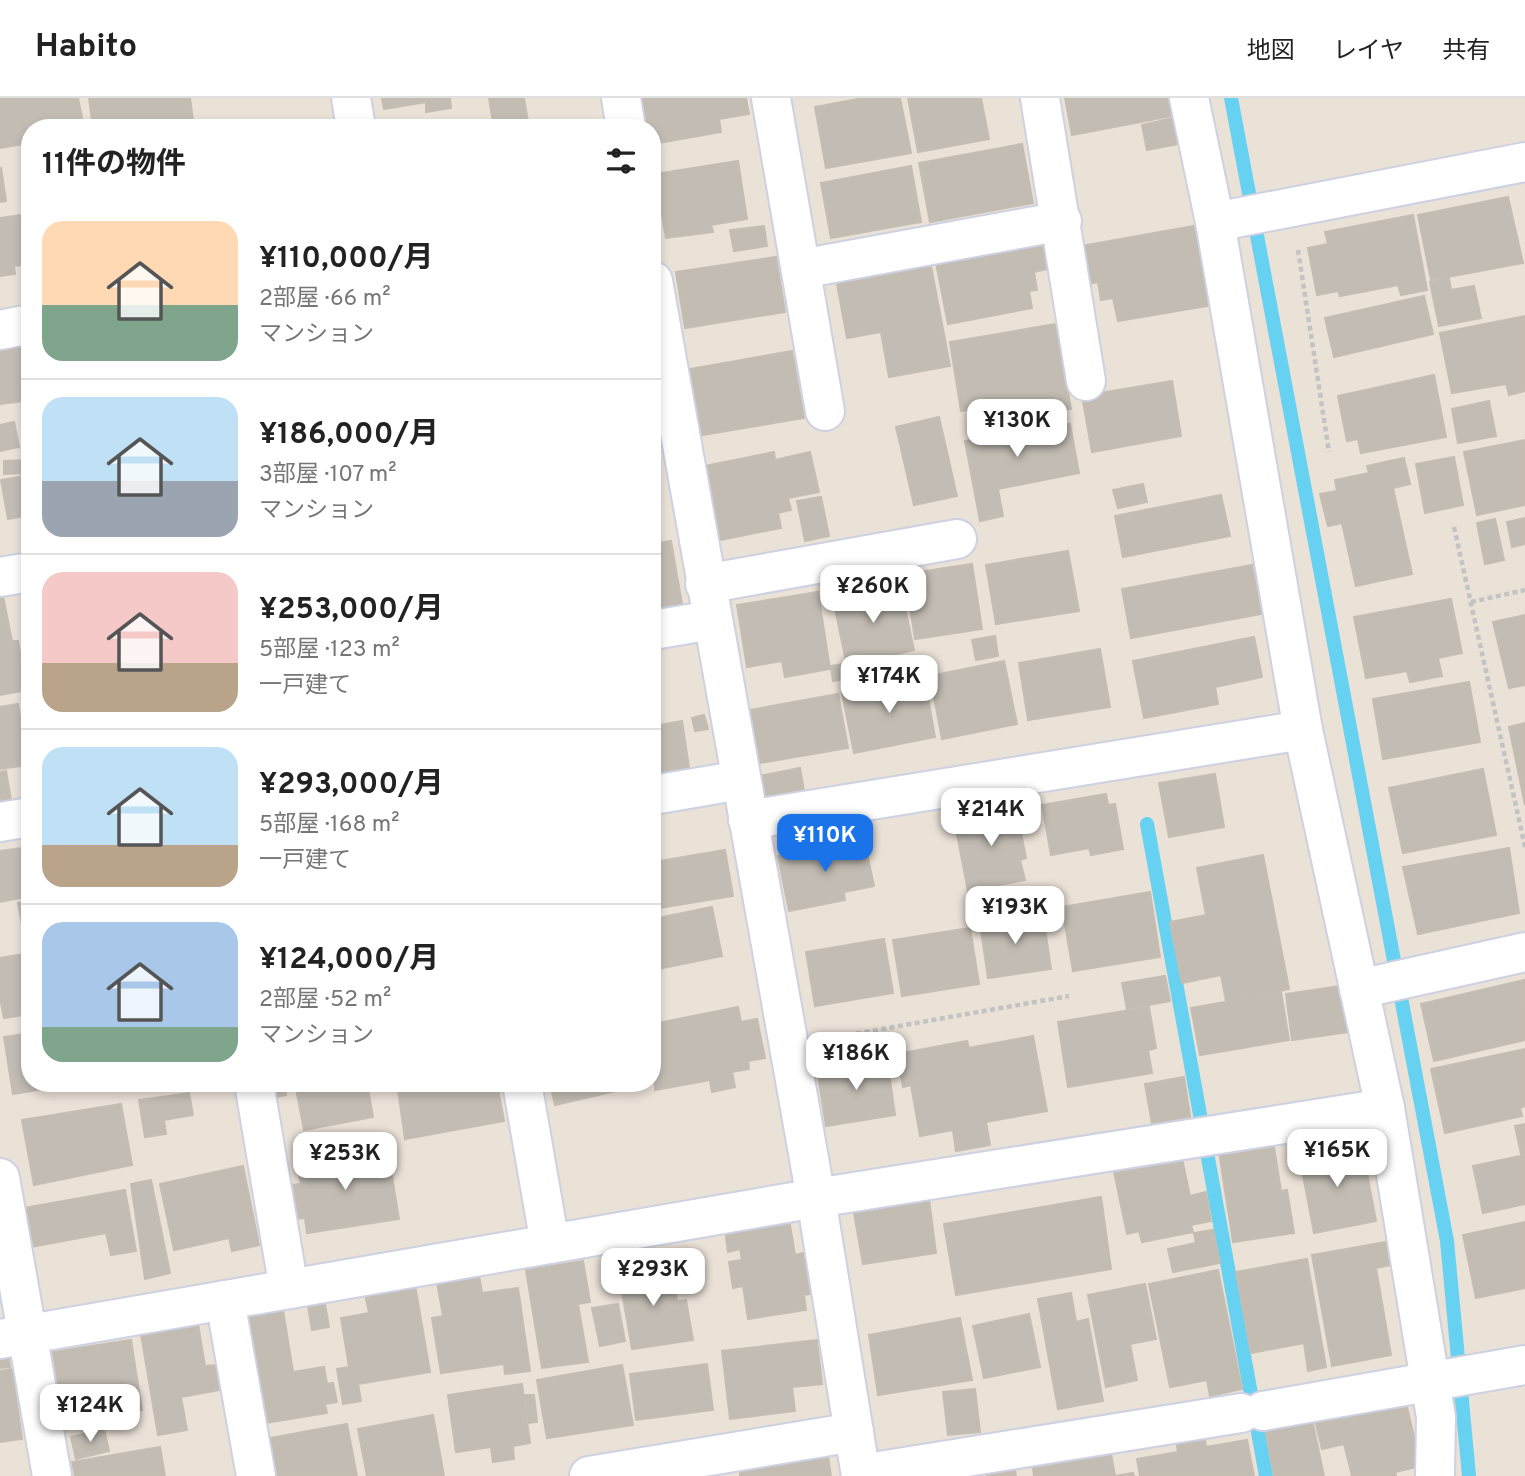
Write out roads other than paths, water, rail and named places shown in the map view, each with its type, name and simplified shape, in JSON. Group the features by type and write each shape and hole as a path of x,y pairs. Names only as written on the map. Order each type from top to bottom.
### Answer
{"street":[{"path":"351,98 354,119"},
{"path":"621,98 624,119"},
{"path":"771,98 825,411"},
{"path":"1040,98 1086,381"},
{"path":"1189,98 1253,215 1303,730 1371,987 1385,1108 1452,1379 1436,1417 1435,1476"},
{"path":"1253,215 1525,162"},
{"path":"801,269 1062,221"},
{"path":"0,330 21,326"},
{"path":"661,327 816,1198 861,1475 1525,1365"},
{"path":"661,626 709,602 957,539"},
{"path":"0,577 21,574"},
{"path":"748,820 1303,730"},
{"path":"661,794 741,780"},
{"path":"0,822 21,818"},
{"path":"1371,987 1525,952"},
{"path":"256,1092 289,1289"},
{"path":"524,1092 550,1244"},
{"path":"14,1337 816,1198 1385,1108"},
{"path":"0,1178 14,1337 52,1476"},
{"path":"225,1300 256,1476"},
{"path":"589,1476 854,1432"}],"waterway":[{"path":"1231,98 1447,1241 1469,1476"},
{"path":"1147,824 1266,1476"}]}
